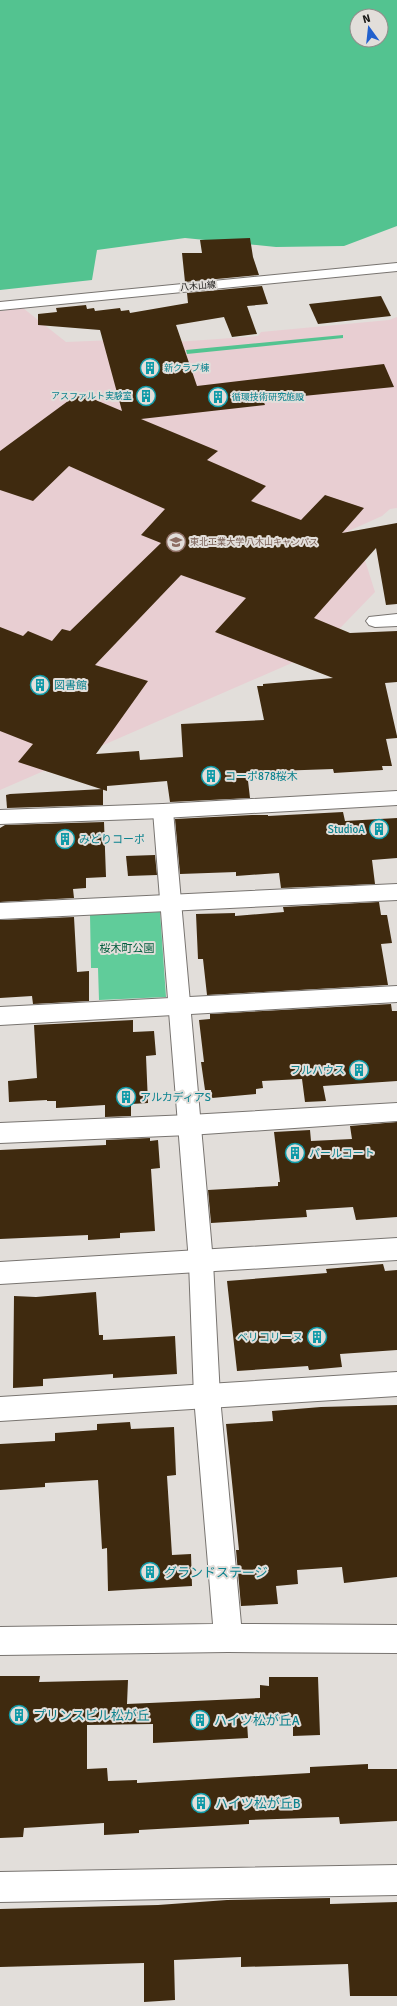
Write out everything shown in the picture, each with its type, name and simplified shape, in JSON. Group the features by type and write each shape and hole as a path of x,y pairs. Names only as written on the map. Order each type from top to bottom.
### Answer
{"street":[{"name":"八木山線","path":"0,306 397,267"},
{"path":"375,621 397,620"},
{"path":"0,817 163,811 397,798"},
{"path":"163,811 172,903 178,1007 201,1262 207,1397 228,1638"},
{"path":"0,911 397,892"},
{"path":"0,1016 397,994"},
{"path":"0,1133 189,1125 397,1112"},
{"path":"0,1273 397,1249"},
{"path":"0,1410 397,1384"},
{"path":"0,1641 228,1638 397,1639"},
{"path":"0,1887 397,1880"}],"shaded area":[{"name":"東北工業大学 八木山キャンパス","path":"23,308 66,342 163,338 176,342 258,336 261,332 389,320 397,317 397,508 390,509 382,516 342,534 362,551 375,592 317,652 0,790 0,311"}],"green space":[{"path":"0,0 397,0 397,226 344,246 276,247 185,238 97,250 92,280 0,290"},
{"path":"343,335 343,338 187,354 186,350"},
{"name":"桜木町公園","path":"160,912 166,997 99,1000 98,968 91,968 90,915"}],"building":[{"path":"250,238 253,257 259,275 185,282 182,253 202,253 200,240"},
{"path":"262,286 268,304 247,306 257,334 232,337 224,317 176,325 197,386 384,364 394,387 263,400 265,405 141,419 218,451 207,460 266,486 251,501 301,520 325,495 364,508 342,533 397,523 397,604 386,605 376,548 314,618 350,633 397,631 397,682 385,683 397,738 386,739 392,766 382,766 383,770 334,773 333,769 247,772 250,798 170,802 167,781 107,786 107,791 18,762 33,744 0,731 0,627 23,636 28,631 52,641 62,629 70,631 161,543 141,535 165,509 69,466 33,501 0,490 0,451 79,393 122,411 100,330 38,325 38,314 57,312 56,308 86,305 87,309 94,308 95,311 120,308 121,311 129,310 130,313 188,303 187,293","holes":["181,575 246,598 215,632 333,678 263,684 263,686 257,686 264,720 181,724 183,757 140,760 139,751 96,754 148,681 95,665"]},
{"path":"381,296 391,316 318,324 309,304"},
{"path":"103,789 103,805 7,808 6,795 10,794"},
{"path":"343,812 345,821 397,818 397,858 372,860 375,884 281,888 279,873 236,876 236,872 180,874 175,819"},
{"path":"104,822 106,877 86,878 86,888 73,889 74,898 0,902 0,828 5,825"},
{"path":"155,855 157,875 128,876 126,856"},
{"path":"379,902 381,915 387,915 392,943 381,944 388,985 207,995 203,959 198,959 196,914 235,913 235,916 284,912 283,907"},
{"path":"74,917 77,972 89,971 89,1001 33,1004 32,996 0,998 0,920"},
{"path":"391,1004 392,1011 397,1011 397,1081 323,1086 326,1101 305,1102 302,1079 262,1081 263,1088 256,1089 256,1094 212,1098 211,1090 205,1090 201,1062 204,1062 199,1020 210,1019 210,1014"},
{"path":"133,1020 133,1032 154,1031 156,1055 146,1056 148,1103 131,1104 131,1116 105,1117 105,1105 56,1108 56,1101 9,1102 8,1081 37,1078 34,1025"},
{"path":"397,1122 397,1217 356,1220 353,1207 306,1210 307,1217 211,1223 208,1190 278,1186 278,1182 280,1182 274,1132 310,1130 311,1141 352,1139 350,1126"},
{"path":"150,1138 150,1141 158,1140 160,1168 151,1169 155,1231 120,1233 120,1238 88,1240 88,1235 0,1239 0,1150 106,1145 106,1140"},
{"path":"383,1264 385,1271 397,1270 397,1350 340,1354 342,1367 309,1370 308,1366 237,1371 227,1281 327,1273 326,1269"},
{"path":"96,1292 99,1335 103,1335 103,1340 175,1336 177,1374 113,1378 113,1374 43,1379 43,1386 13,1388 14,1296 36,1297"},
{"path":"397,1405 397,1577 344,1583 342,1567 297,1570 298,1584 276,1586 278,1604 241,1606 236,1550 239,1550 226,1424 273,1421 272,1411 321,1407"},
{"path":"130,1422 131,1429 174,1427 176,1475 167,1476 172,1555 191,1554 192,1586 108,1591 107,1548 102,1549 98,1480 45,1483 45,1487 0,1490 0,1444 55,1441 55,1433 97,1430 97,1424"},
{"path":"0,1676 40,1676 39,1682 128,1680 127,1704 260,1698 260,1685 269,1686 269,1677 318,1677 320,1735 293,1736 293,1722 247,1722 248,1738 153,1743 153,1724 87,1725 87,1769 107,1768 108,1781 137,1780 137,1783 310,1773 310,1767 368,1764 368,1769 397,1769 397,1821 340,1824 339,1817 249,1820 249,1824 139,1830 139,1833 104,1835 104,1823 24,1828 23,1837 0,1838"},
{"path":"330,1898 330,1904 397,1902 397,1996 350,1996 348,1964 241,1967 241,1957 174,1960 175,2000 144,2002 144,1963 0,1967 0,1909 158,1905 227,1900"}],"place":[{"name":"新クラブ棟","path":"150,368"},
{"name":"アスファルト実験室","path":"146,396"},
{"name":"循環技術研究施設","path":"218,397"},
{"name":"東北工業大学 八木山キャンパス","path":"176,542"},
{"name":"図書館","path":"40,685"},
{"name":"コーポ878桜木","path":"211,776"},
{"name":"StudioA","path":"379,829"},
{"name":"みどりコーポ","path":"65,839"},
{"name":"フルハウス","path":"359,1070"},
{"name":"アルカディアS","path":"126,1097"},
{"name":"パールコート","path":"295,1153"},
{"name":"ベリコリーヌ","path":"317,1337"},
{"name":"グランドステージ","path":"150,1572"},
{"name":"プリンスビル松が丘","path":"19,1715"},
{"name":"ハイツ松が丘A","path":"200,1720"},
{"name":"ハイツ松が丘B","path":"201,1803"}]}
